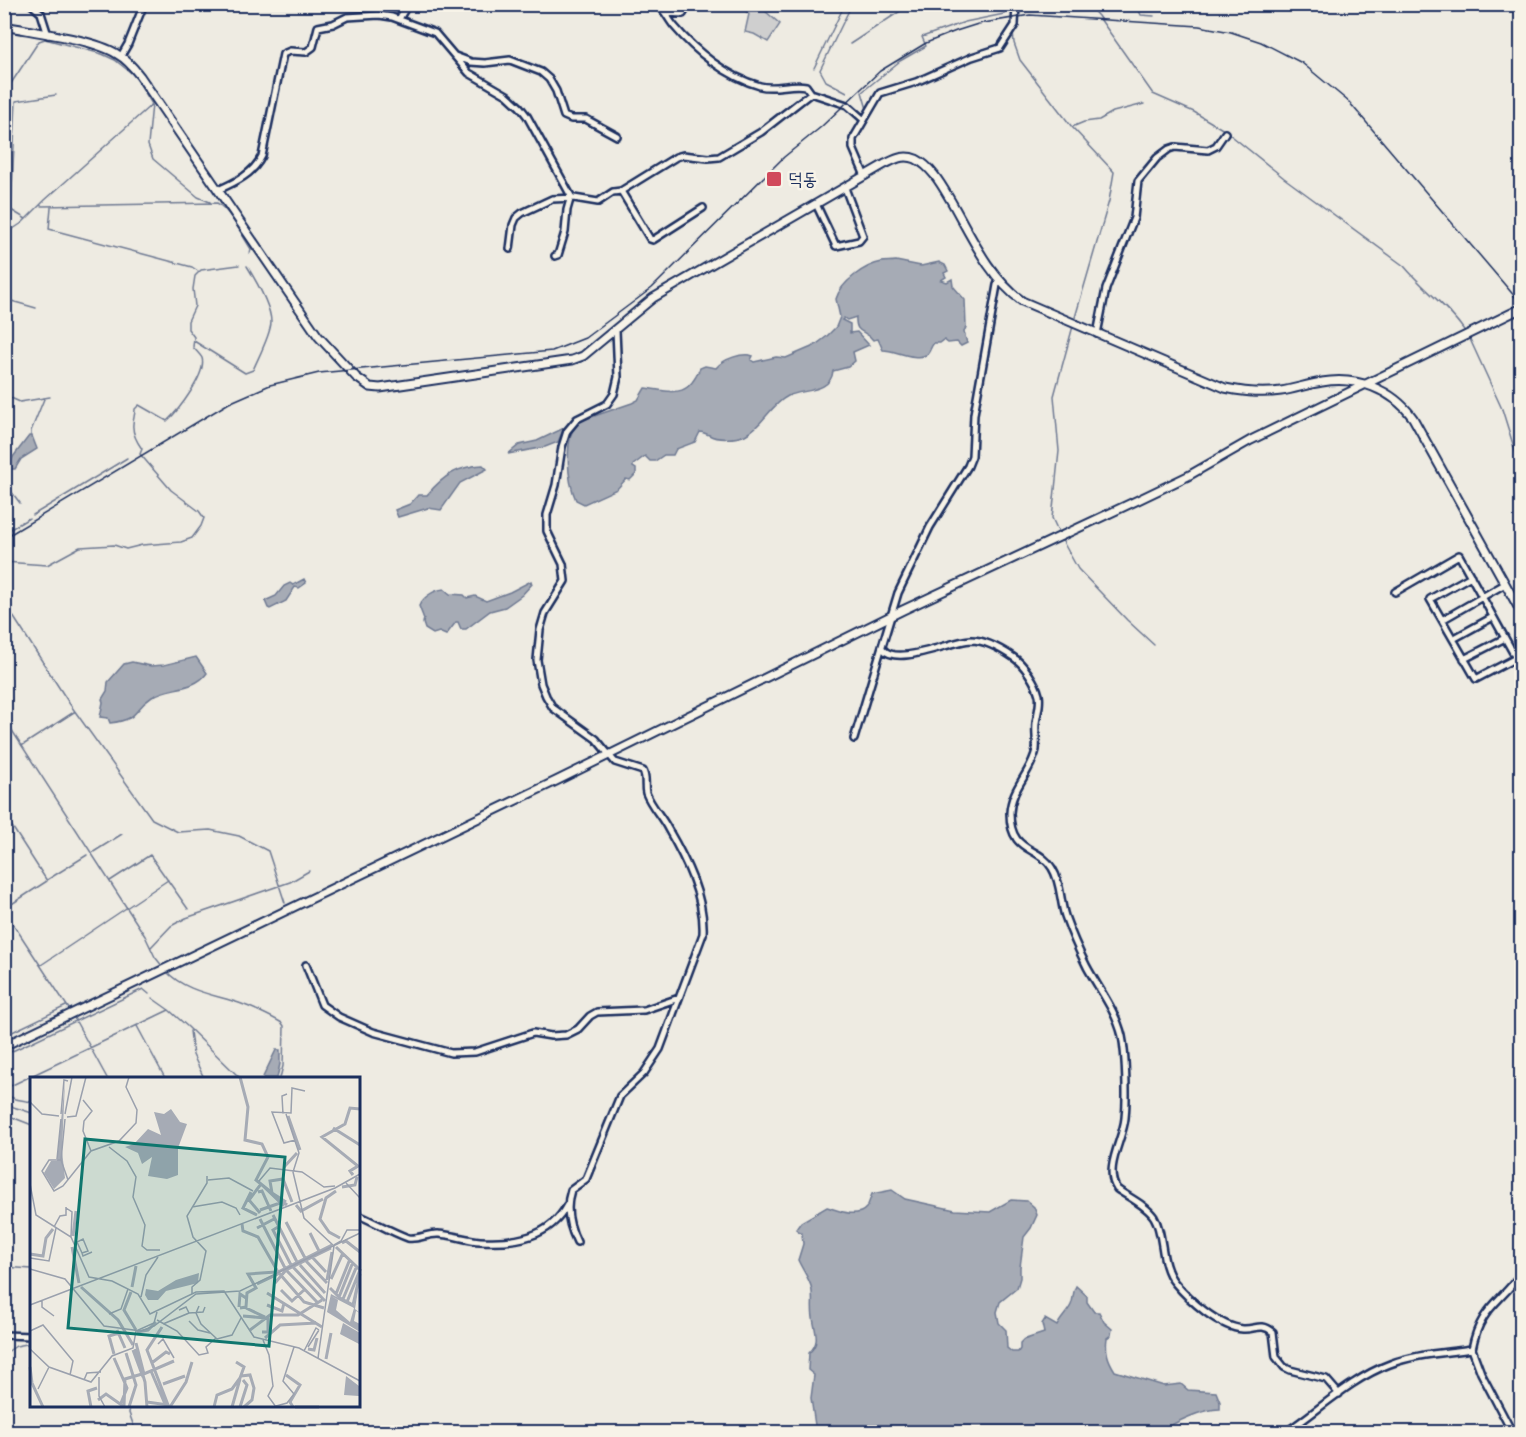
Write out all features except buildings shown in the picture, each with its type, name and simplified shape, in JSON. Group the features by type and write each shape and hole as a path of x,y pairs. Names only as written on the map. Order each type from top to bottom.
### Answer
{"main road":[{"path":"4,26 96,45 121,56 140,76 318,336 356,378 370,387 390,388 572,360 590,351 653,298 898,157 908,157 923,164 941,185 999,281 1023,301 1210,383 1239,391 1261,393 1281,391 1336,380 1366,384 1400,402 1413,418 1521,614"},
{"path":"4,1046 608,756 890,616 1188,476 1251,440 1521,308"}],"street":[{"path":"31,4 41,12 48,34"},
{"path":"121,56 144,4"},
{"path":"399,19 408,4"},
{"path":"657,4 672,24 700,53 744,80 766,87 806,86 811,93 847,105 864,120"},
{"path":"666,13 683,14 689,4"},
{"path":"866,176 853,148 853,139 880,93 926,79 972,57 1000,48 1015,25 1016,4"},
{"path":"218,190 237,182 256,167 262,156 283,54 290,51 306,52 313,47 318,27 333,24 347,17 379,15 399,19 435,33 470,73 507,95 527,116 571,196 565,232 555,256"},
{"path":"453,55 471,62 510,60 541,72 549,79 556,91 564,116 569,119 586,119 616,136"},
{"path":"510,249 516,218 552,199 571,198 598,202 614,192 621,191 676,157 683,155 719,157 761,132 811,93"},
{"path":"1097,334 1106,289 1134,218 1138,181 1157,158 1169,149 1175,147 1208,150 1216,146 1225,133"},
{"path":"816,204 836,246 859,241 863,236 845,188"},
{"path":"621,191 650,239 653,240 703,208"},
{"path":"854,739 898,593 930,527 972,456 974,414 999,281"},
{"path":"360,1216 411,1239 437,1234 480,1241 519,1240 550,1227 563,1212 571,1190 586,1179 620,1096 644,1073 660,1049 703,934 699,895 669,830 646,793 643,771 621,765 608,756 596,739 560,713 549,702 541,684 537,653 540,630 545,613 566,581 563,564 549,537 546,523 556,485 562,447 571,424 583,415 607,404 614,394 618,377 616,330"},
{"path":"1395,592 1459,555 1471,576 1516,658 1476,679 1430,598 1471,576"},
{"path":"1442,620 1505,584"},
{"path":"1453,639 1493,617"},
{"path":"1464,659 1505,638"},
{"path":"883,649 892,656 913,655 949,643 981,641 993,645 1019,661 1026,671 1039,694 1036,750 1015,792 1011,806 1012,826 1018,840 1052,868 1069,924 1087,966 1121,1032 1125,1120 1113,1168 1114,1184 1117,1189 1153,1216 1165,1264 1174,1283 1216,1320 1244,1330 1257,1326 1273,1332 1276,1357 1284,1367 1326,1379 1334,1385 1339,1394"},
{"path":"306,965 322,1005 339,1017 373,1032 451,1053 475,1052 533,1033 551,1036 566,1035 578,1029 597,1012 644,1010 679,998"},
{"path":"568,1203 572,1231 577,1242"},
{"path":"1512,1432 1481,1373 1472,1349 1474,1336 1486,1311 1521,1272"},
{"path":"4,1335 30,1336"},
{"path":"1286,1432 1371,1372 1391,1363 1472,1349"}],"shaded area":[{"path":"731,5 766,5 765,11 780,24 768,42 745,32 749,14 744,10 732,9"},
{"path":"896,261 921,266 939,262 945,265 948,271 944,273 946,277 941,280 947,282 952,279 953,286 965,300 966,327 964,332 967,343 961,346 957,342 948,343 944,340 934,343 926,355 911,356 883,350 878,339 873,340 857,327 856,317 847,320 844,318 842,320 850,324 850,333 857,332 869,345 853,352 855,361 848,367 833,371 831,378 822,387 788,396 745,435 722,438 700,432 695,442 676,449 673,455 664,455 655,461 650,461 645,456 633,465 636,474 630,480 626,479 617,489 584,504 576,500 568,460 570,439 577,422 638,400 645,388 671,391 684,389 690,385 700,368 705,366 716,368 728,359 744,355 753,356 751,360 754,362 776,357 786,358 814,346 836,327 840,317 836,299 843,286 861,271 875,264"},
{"path":"564,428 558,442 545,447 508,454 519,445 537,441"},
{"path":"29,436 32,436 37,449 21,459 15,469 10,469 5,474 13,457"},
{"path":"483,465 487,469 460,483 441,510 428,508 398,517 395,510 410,504 418,495 427,495 439,482 452,473 466,467"},
{"path":"304,579 306,583 299,588 295,587 286,601 268,608 265,601 276,596 284,586 290,583 293,585"},
{"path":"531,581 532,584 522,595 505,607 490,611 466,629 461,629 456,622 446,635 439,632 433,634 425,629 419,606 433,592 444,589 450,594 464,595 467,598 475,596 486,601"},
{"path":"196,657 207,673 202,679 188,686 152,697 127,719 110,723 108,718 100,717 102,699 107,691 108,682 124,664 132,662 151,666 164,665"},
{"path":"276,1050 280,1050 277,1077 263,1077"},
{"path":"892,1190 905,1199 955,1210 990,1212 1011,1200 1027,1201 1034,1207 1037,1215 1024,1237 1017,1288 1000,1302 997,1312 999,1323 1006,1330 1007,1348 1012,1352 1018,1352 1023,1340 1044,1333 1042,1324 1045,1319 1057,1326 1071,1305 1076,1286 1087,1296 1087,1302 1094,1312 1099,1312 1104,1322 1112,1329 1111,1335 1107,1338 1106,1347 1115,1371 1164,1386 1181,1384 1188,1390 1216,1392 1220,1409 1205,1411 1189,1417 1160,1432 816,1432 811,1398 814,1375 808,1370 809,1353 815,1345 816,1332 812,1314 811,1286 798,1260 803,1244 802,1234 796,1229 801,1222 827,1207 847,1213 858,1213 867,1207 872,1194"}],"waterway":[{"path":"814,68 845,4"},
{"path":"847,92 826,81 820,70 852,4"},
{"path":"850,44 911,4"},
{"path":"867,109 862,92 900,61 926,46 922,37 965,22 1004,14 1006,4"},
{"path":"1012,4 1012,27"},
{"path":"1087,4 1153,94 1194,112 1224,130"},
{"path":"1136,4 1141,15 1154,16"},
{"path":"1013,32 1020,60 1072,127 1114,172 1109,201 1074,321"},
{"path":"4,94 39,41 45,39 102,54 115,60 135,76 152,104 148,145 153,159 198,197 210,202"},
{"path":"26,219 11,210 16,101 56,95"},
{"path":"1072,127 1084,122 1099,120 1113,112 1144,104"},
{"path":"4,235 22,223 151,105"},
{"path":"1228,133 1284,178 1404,266 1452,315 1466,333"},
{"path":"41,206 217,203 222,206 235,224 251,249 250,253"},
{"path":"51,207 49,229 192,267 198,271"},
{"path":"4,562 47,565 80,547 114,545 126,549 142,545 181,542 192,538 204,518 199,511 171,490 140,454 142,449 135,437 133,427 135,409 139,405 167,421 184,401 196,382 202,365 202,358 193,347 194,337 188,329 188,321 195,306 193,289 195,276 201,270 239,265"},
{"path":"194,341 245,373 253,370 267,339 271,322 266,301 247,266"},
{"path":"4,302 8,300 36,308"},
{"path":"1059,533 1052,518 1059,451 1054,396 1073,326"},
{"path":"1469,337 1502,409 1522,473"},
{"path":"4,395 20,402 50,397"},
{"path":"31,437 31,431 44,399"},
{"path":"33,515 127,458"},
{"path":"4,482 20,503"},
{"path":"4,533 29,518"},
{"path":"1062,540 1078,569 1154,645"},
{"path":"4,602 69,703 152,819 178,832 210,830 239,836 268,851 285,903"},
{"path":"23,745 74,712"},
{"path":"4,718 163,967"},
{"path":"4,814 47,881 7,907"},
{"path":"92,853 122,834"},
{"path":"47,880 87,855"},
{"path":"110,881 150,855 188,909"},
{"path":"151,947 171,926 186,918 290,882 309,871"},
{"path":"41,965 168,880"},
{"path":"4,910 71,1012"},
{"path":"166,971 173,978 191,988 244,1005 282,1023 284,1026 283,1066 280,1077"},
{"path":"4,1055 143,989 149,994"},
{"path":"152,998 188,1027 239,1077"},
{"path":"4,1036 66,1006"},
{"path":"4,1089 169,1010"},
{"path":"73,1016 106,1077"},
{"path":"137,1026 164,1077"},
{"path":"190,1031 193,1055 204,1077"},
{"path":"4,1094 30,1102"},
{"path":"4,1104 30,1112"},
{"path":"4,1114 30,1124"},
{"path":"4,1267 30,1269"},
{"path":"4,1354 16,1346 30,1343"},
{"path":"130,1407 129,1413 136,1432"}],"railway":[{"path":"4,538 229,403 270,385 319,373 552,351 585,338 652,288 784,157 821,127 880,71 926,43 956,31 978,24 1030,15 1199,26 1231,32 1261,42 1302,63 1349,102 1522,305"}],"place":[{"name":"덕동","path":"774,179"}]}
